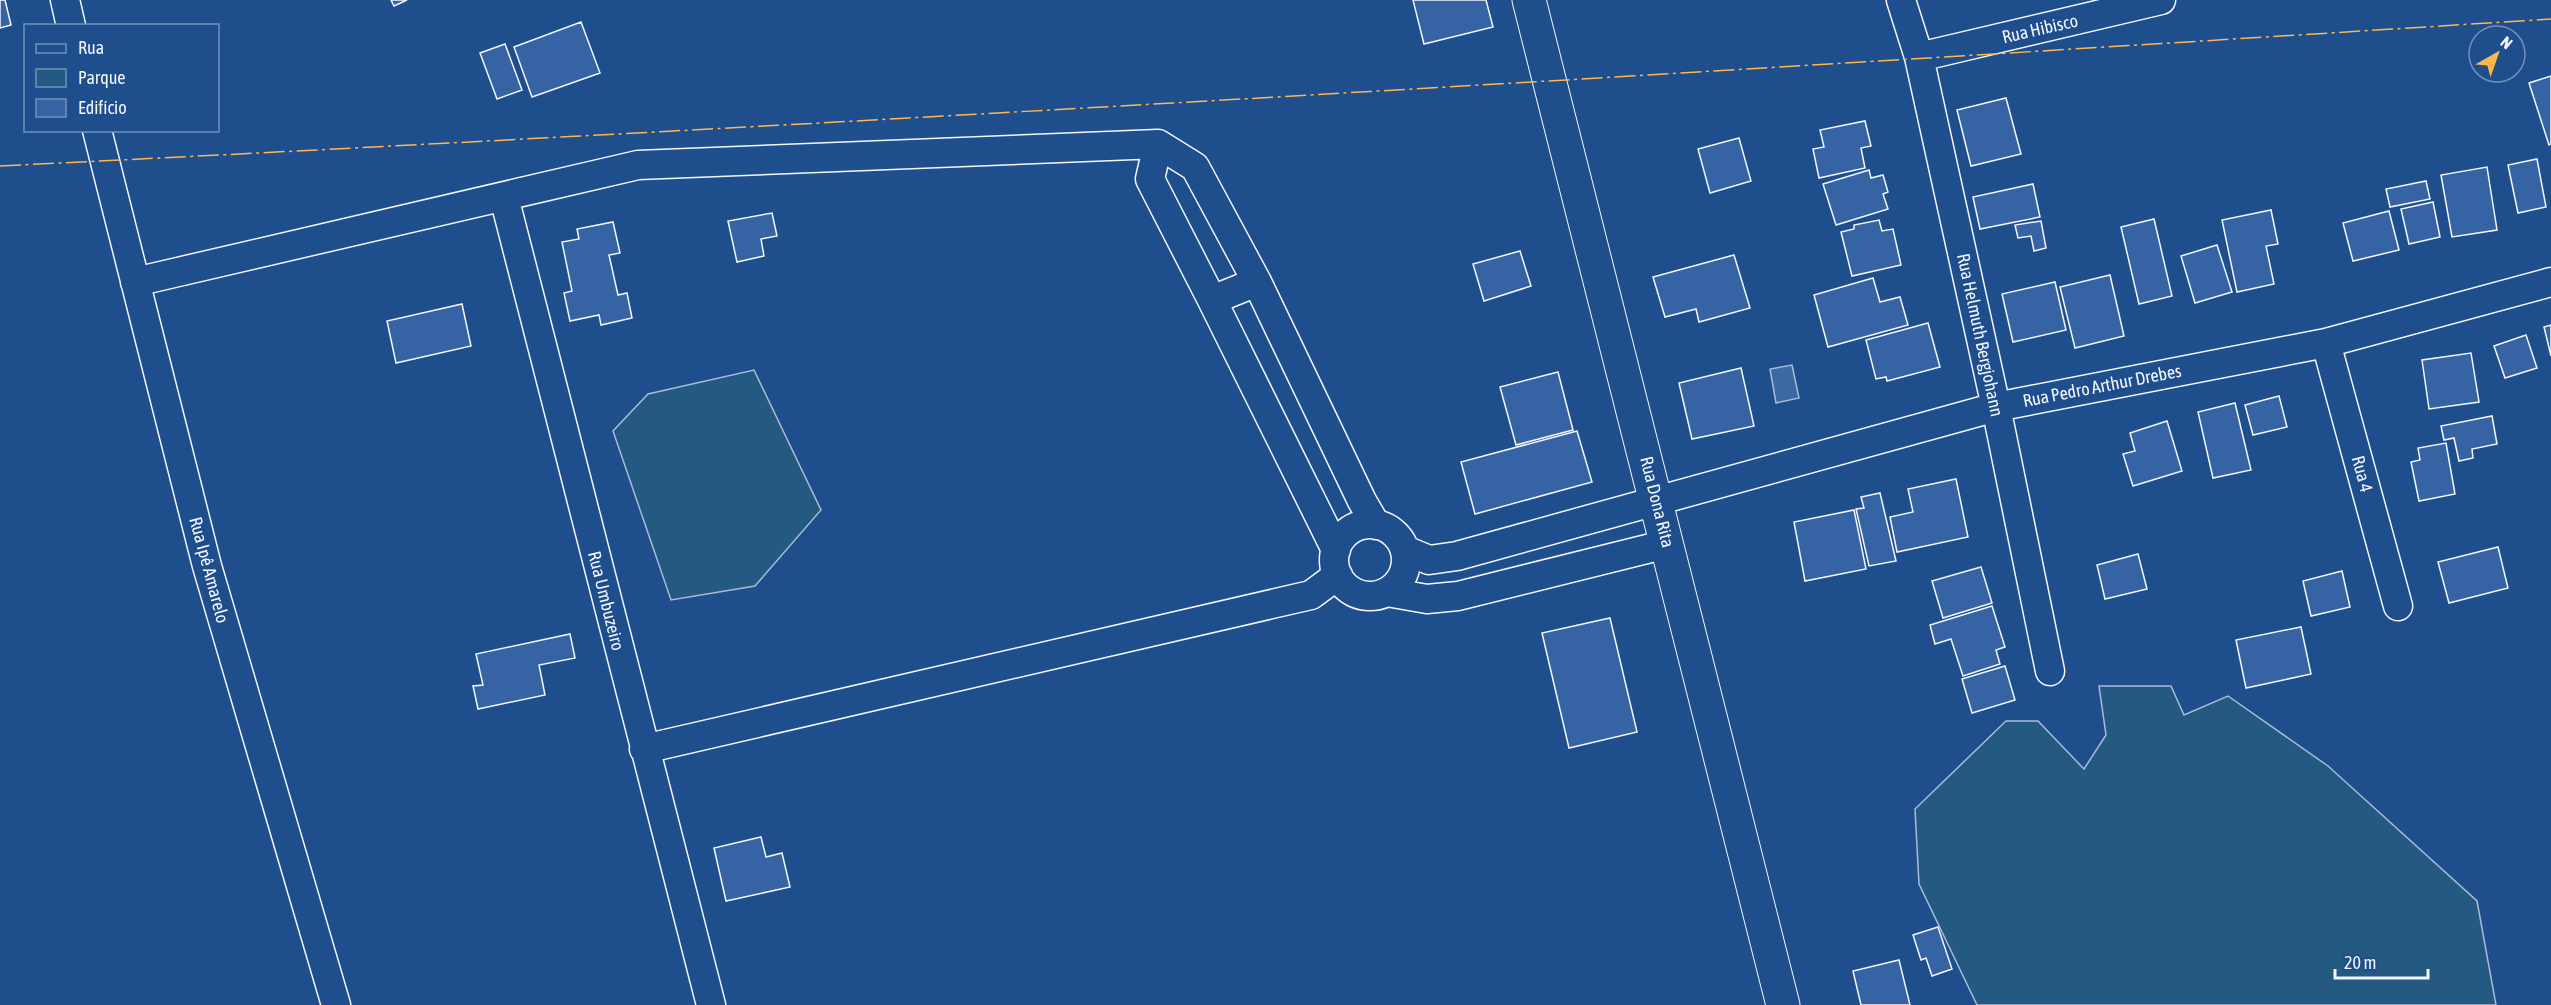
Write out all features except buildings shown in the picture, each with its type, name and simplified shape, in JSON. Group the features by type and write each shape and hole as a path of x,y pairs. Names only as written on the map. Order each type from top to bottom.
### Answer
{"main road":[{"name":"Rua Dona Rita","path":"1529,0 1783,1005"}],"street":[{"path":"65,0 71,24"},
{"name":"Rua Helmuth Bergjohann","path":"1901,0 1919,57 1996,407 2050,671"},
{"name":"Rua Hibisco","path":"1919,57 2161,0"},
{"name":"Rua Ipê Amarelo","path":"98,132 207,566 336,1005"},
{"path":"135,282 638,165 1158,144 1195,167 1257,282 1357,491 1376,525"},
{"path":"644,749 1311,595 1337,562 1341,539 1362,525 1376,525 1389,529 1399,538 1405,550 1406,564 1396,586 1377,595 1355,593 1345,585 1337,562 1212,300 1150,179 1158,144"},
{"name":"Rua Umbuzeiro","path":"504,198 711,1005"},
{"path":"1212,300 1257,282"},
{"name":"Rua Pedro Arthur Drebes","path":"1405,550 1429,560 1457,556 1996,407 2326,343 2551,282"},
{"name":"Rua 4","path":"2326,343 2398,606"},
{"path":"1387,592 1427,599 1458,596 1667,543"}],"green space":[{"path":"754,370 821,510 755,586 671,600 613,431 648,394"},
{"path":"2099,686 2171,686 2184,715 2228,696 2328,766 2477,901 2496,1005 1977,1005 1919,884 1915,809 2006,721 2038,721 2084,769 2106,735"}],"shaded area":[{"path":"1792,365 1799,398 1776,403 1770,369"}],"power":[{"path":"0,166 1276,97 2551,19"}]}
